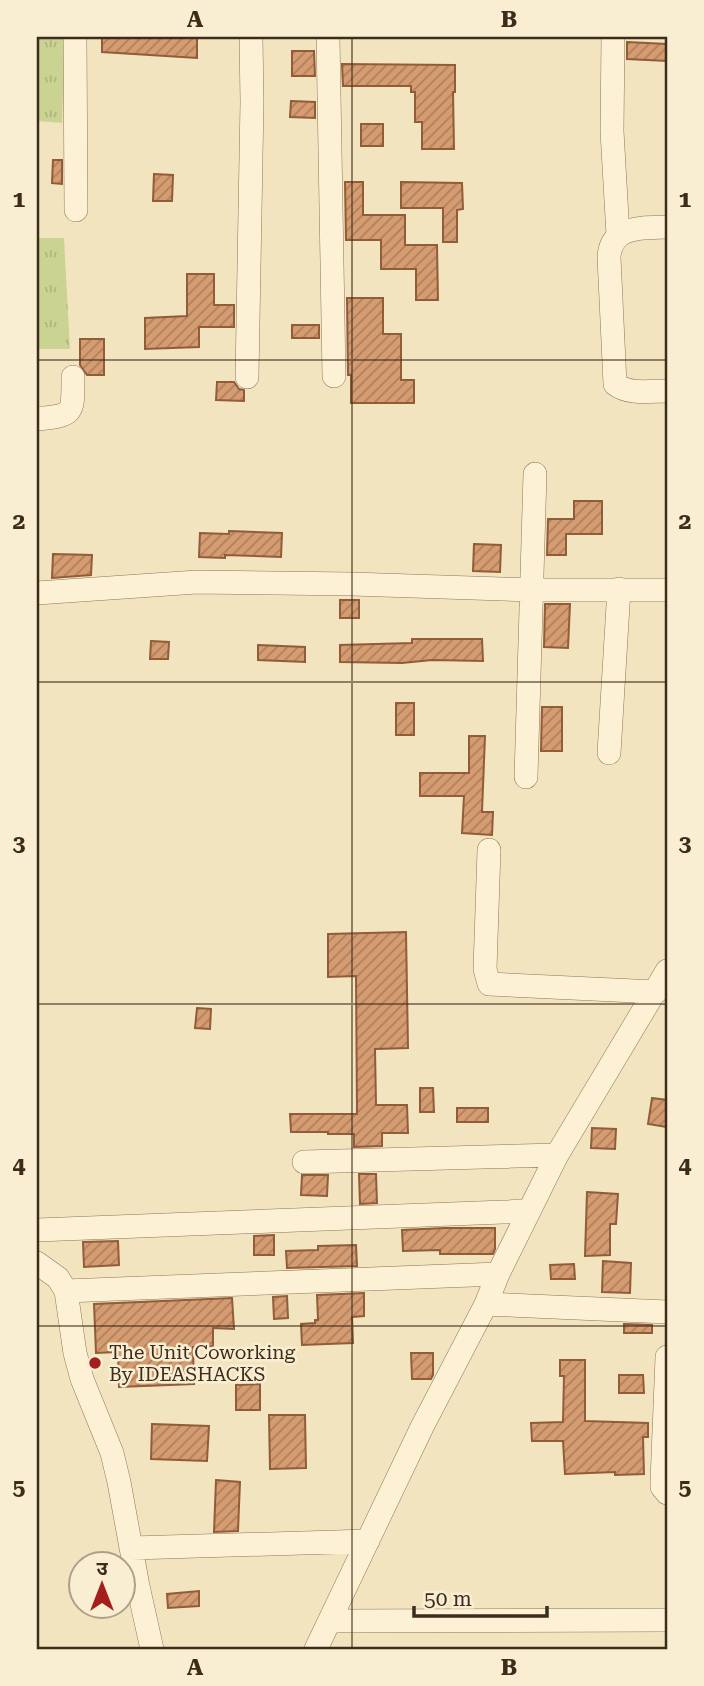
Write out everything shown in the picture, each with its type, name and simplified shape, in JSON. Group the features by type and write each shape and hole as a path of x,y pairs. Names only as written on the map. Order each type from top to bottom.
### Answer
{"street":[{"path":"75,37 76,210"},
{"path":"247,377 251,37"},
{"path":"328,37 334,376"},
{"path":"613,37 612,131 618,235"},
{"path":"667,227 626,231 618,235 613,241 609,257 615,384 632,391 667,391"},
{"path":"37,419 69,413 73,377"},
{"path":"526,777 535,474"},
{"path":"37,593 197,582 533,590 667,590"},
{"path":"610,753 619,589"},
{"path":"489,850 485,968 489,984 656,992"},
{"path":"316,1649 557,1155 667,971"},
{"path":"304,1163 557,1155"},
{"path":"37,1230 529,1211"},
{"path":"37,1263 58,1278 66,1291 75,1353 82,1379 112,1453 152,1649"},
{"path":"66,1291 498,1274"},
{"path":"486,1304 667,1312"},
{"path":"667,1357 662,1481 662,1487 667,1493"},
{"path":"132,1548 368,1541"},
{"path":"330,1621 667,1620"}],"green space":[{"path":"37,37 65,37 62,123 37,121"},
{"path":"37,238 64,238 70,349 37,349"}],"building":[{"path":"102,37 197,37 197,58 102,52"},
{"path":"627,42 667,44 667,61 627,59"},
{"path":"292,51 314,51 315,76 292,76"},
{"path":"342,64 455,65 454,149 422,149 422,122 415,122 415,92 411,92 411,86 343,86"},
{"path":"291,101 315,102 315,118 290,117"},
{"path":"361,124 383,124 383,146 361,146"},
{"path":"53,160 62,160 62,184 52,183"},
{"path":"154,174 173,175 172,201 153,201"},
{"path":"345,182 363,182 363,215 405,215 405,245 437,245 438,300 416,300 416,269 381,269 381,240 346,240"},
{"path":"401,182 462,183 463,209 457,210 457,242 443,242 443,208 401,208"},
{"path":"187,274 214,274 214,305 234,305 234,327 199,327 199,347 145,349 145,318 187,316"},
{"path":"347,298 383,298 383,334 401,334 401,380 414,380 414,403 351,403"},
{"path":"292,325 319,325 319,338 292,338"},
{"path":"80,339 104,339 104,375 87,375 80,365"},
{"path":"217,382 234,382 239,389 244,390 244,401 216,400"},
{"path":"574,501 602,501 602,534 566,534 566,555 547,555 548,519 574,519"},
{"path":"229,531 282,533 281,557 199,557 200,533 229,534"},
{"path":"474,544 501,545 500,572 473,571"},
{"path":"53,554 92,555 91,575 52,578"},
{"path":"340,600 359,600 359,618 340,618"},
{"path":"545,604 570,604 568,648 544,647"},
{"path":"412,639 482,639 483,661 340,662 340,645 412,643"},
{"path":"151,641 169,642 168,659 150,659"},
{"path":"258,645 305,647 305,662 258,660"},
{"path":"396,703 414,703 414,735 396,735"},
{"path":"542,707 562,707 562,751 541,751"},
{"path":"469,736 485,736 482,812 493,812 492,835 462,833 464,796 420,796 420,773 469,773"},
{"path":"406,932 408,1048 375,1049 376,1105 407,1105 408,1133 382,1133 382,1146 354,1147 354,1134 291,1132 290,1114 357,1114 356,976 328,977 328,934"},
{"path":"197,1008 211,1009 210,1029 195,1028"},
{"path":"420,1088 433,1088 434,1112 420,1112"},
{"path":"652,1098 667,1100 667,1127 648,1124"},
{"path":"457,1108 488,1108 488,1122 457,1122"},
{"path":"592,1128 616,1129 615,1149 591,1148"},
{"path":"359,1174 376,1174 377,1203 360,1204"},
{"path":"302,1175 328,1175 327,1196 301,1195"},
{"path":"587,1192 618,1194 616,1224 610,1224 610,1255 585,1256"},
{"path":"495,1228 493,1254 440,1254 440,1250 403,1251 402,1230"},
{"path":"274,1235 274,1255 254,1255 254,1236"},
{"path":"118,1241 119,1265 84,1267 83,1242"},
{"path":"356,1245 357,1266 287,1268 286,1251 318,1250 318,1246"},
{"path":"603,1261 631,1263 630,1293 602,1292"},
{"path":"574,1264 575,1279 551,1279 550,1265"},
{"path":"364,1293 364,1316 352,1317 353,1343 302,1345 301,1324 315,1323 315,1320 318,1320 317,1295"},
{"path":"287,1296 288,1318 274,1319 273,1297"},
{"path":"232,1298 234,1329 213,1328 213,1346 193,1347 194,1384 119,1387 118,1352 96,1353 94,1304"},
{"path":"624,1324 652,1325 652,1333 624,1333"},
{"path":"411,1353 433,1353 431,1379 412,1379"},
{"path":"560,1360 585,1360 585,1421 648,1423 648,1437 643,1437 644,1474 565,1474 563,1441 532,1441 531,1423 563,1422 564,1376 560,1376"},
{"path":"619,1375 643,1375 644,1393 619,1393"},
{"path":"260,1384 260,1410 236,1410 236,1385"},
{"path":"269,1415 305,1415 306,1468 270,1469"},
{"path":"152,1424 209,1426 207,1461 151,1459"},
{"path":"216,1480 240,1482 238,1531 214,1532"},
{"path":"199,1591 199,1606 168,1608 167,1594"}],"place":[{"name":"The Unit Coworking By IDEASHACKS","path":"95,1363"}]}
